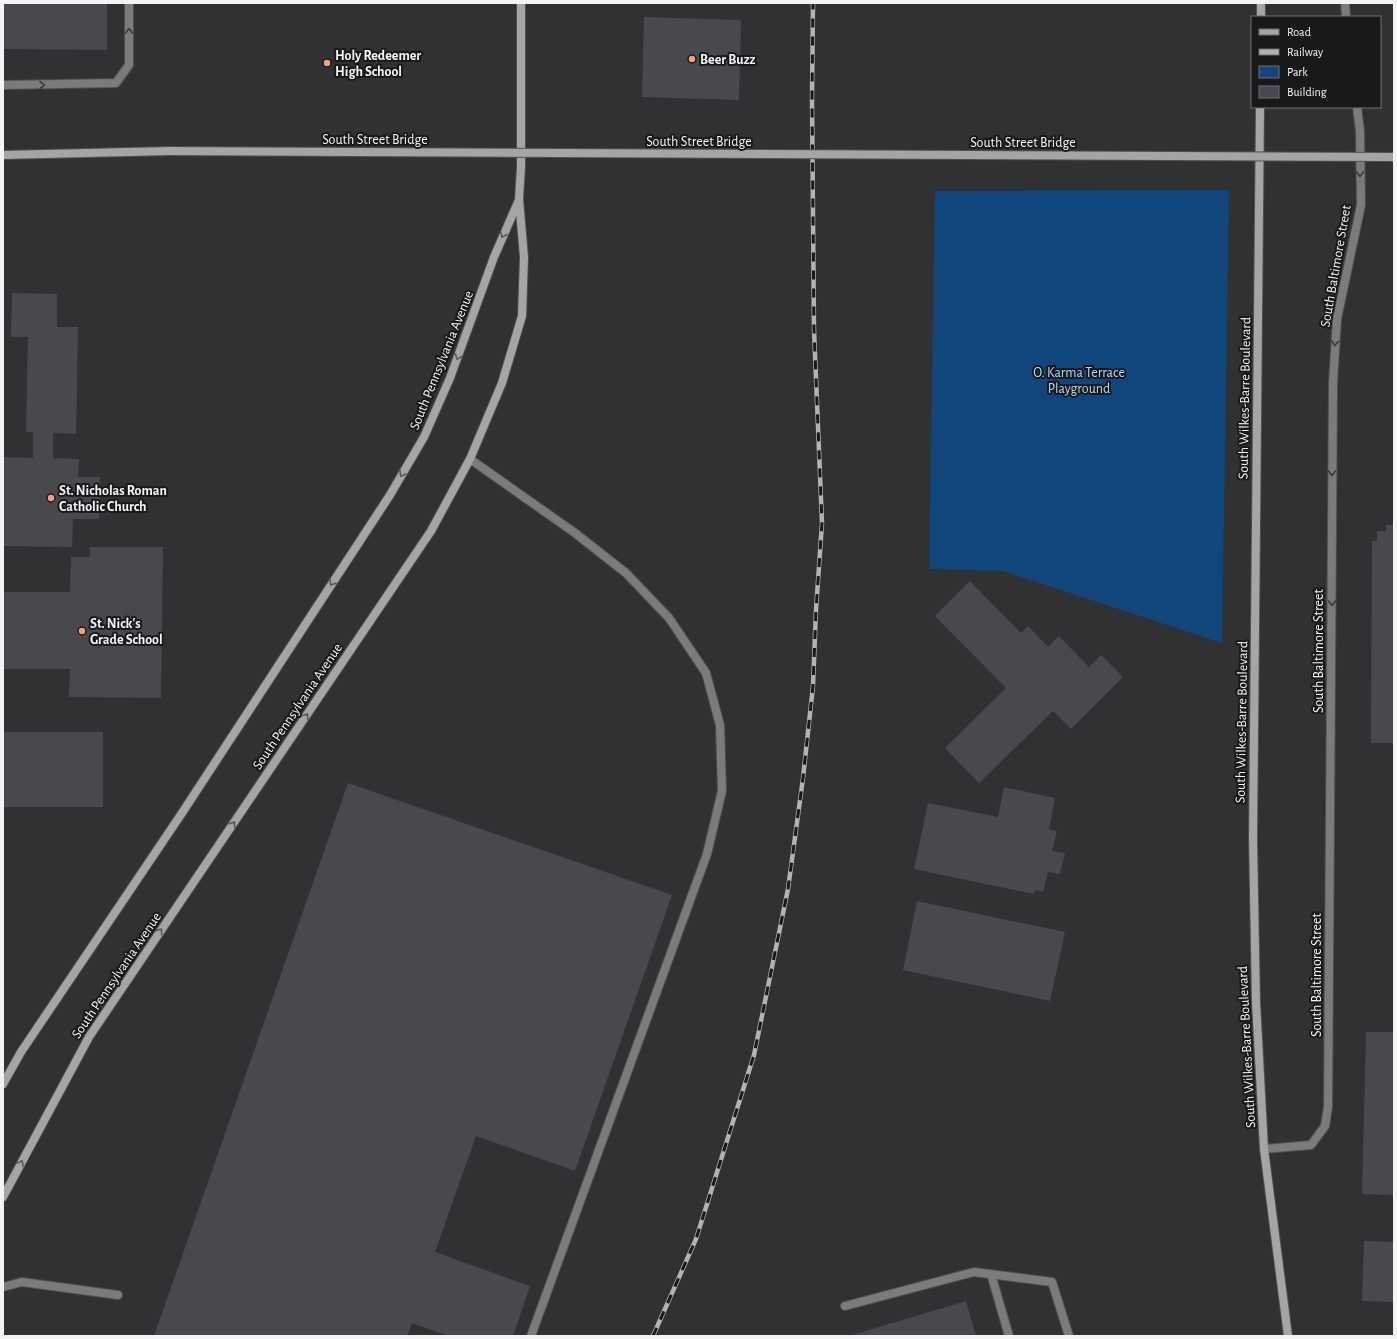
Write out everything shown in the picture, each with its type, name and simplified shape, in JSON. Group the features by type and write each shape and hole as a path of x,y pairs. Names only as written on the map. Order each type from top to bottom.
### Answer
{"main road":[{"name":"South Pennsylvania Avenue","path":"3,1197 89,1037 431,531 470,459 502,383 522,316 524,257 519,199 521,168 521,3"},
{"path":"1261,3 1261,16"},
{"name":"South Wilkes-Barre Boulevard","path":"1260,108 1253,838 1256,1002 1264,1149 1288,1336"},
{"name":"South Street Bridge","path":"3,155 170,151 1394,157"},
{"name":"South Pennsylvania Avenue","path":"3,1084 21,1052 182,813 390,495 424,437 450,378 494,257 519,199"}],"street":[{"path":"3,85 116,83 129,66 129,3"},
{"path":"1345,3 1346,16"},
{"name":"South Baltimore Street","path":"1264,1149 1311,1145 1325,1126 1328,1107 1333,383 1337,319 1360,205 1360,131 1357,108"},
{"path":"470,459 575,533 626,573 669,618 706,673 720,725 722,791 707,854 531,1336"},
{"path":"845,1306 974,1272 1052,1282 1069,1336"},
{"path":"991,1274 1008,1336"},
{"path":"3,1287 22,1282 118,1295"}],"green space":[{"name":"O. Karma Terrace Playground","path":"1229,190 1222,643 1003,571 929,569 935,191"}],"building":[{"path":"3,3 107,3 107,50 3,49"},
{"name":"Beer Buzz","path":"644,17 741,20 739,100 642,97"},
{"path":"12,293 57,294 57,327 78,327 76,434 53,433 53,458 79,459 78,477 100,477 99,519 73,519 72,547 3,546 3,457 33,458 33,432 26,432 28,337 11,337"},
{"path":"1386,525 1394,525 1394,743 1371,743 1372,541 1377,541 1377,531 1386,531"},
{"name":"St. Nick's Grade School","path":"90,547 163,547 161,698 69,697 70,669 3,669 3,592 70,592 71,557 90,557"},
{"path":"970,581 1021,633 1028,626 1048,647 1059,636 1089,667 1101,655 1123,677 1071,729 1053,711 979,783 945,748 1006,688 935,616"},
{"path":"3,732 103,732 103,807 3,807"},
{"path":"348,783 672,895 575,1171 476,1136 435,1252 530,1286 513,1336 449,1336 412,1323 407,1336 154,1336"},
{"path":"1004,787 1055,798 1049,829 1057,831 1052,851 1065,853 1060,874 1048,872 1043,892 1035,890 1034,894 914,869 928,803 998,817"},
{"path":"917,901 1065,932 1050,1001 903,970"},
{"path":"1366,1032 1394,1032 1394,1195 1362,1194"},
{"path":"1364,1241 1394,1242 1394,1302 1362,1301"},
{"path":"966,1301 976,1336 849,1336"}],"railway":[{"path":"653,1336 696,1239 754,1055 788,889 803,778 813,686 822,523 814,330 812,98 813,3"}],"place":[{"name":"Beer Buzz","path":"692,59"},
{"name":"Holy Redeemer High School","path":"327,63"},
{"name":"St. Nicholas Roman Catholic Church","path":"51,498"},
{"name":"St. Nick's Grade School","path":"82,631"}]}
